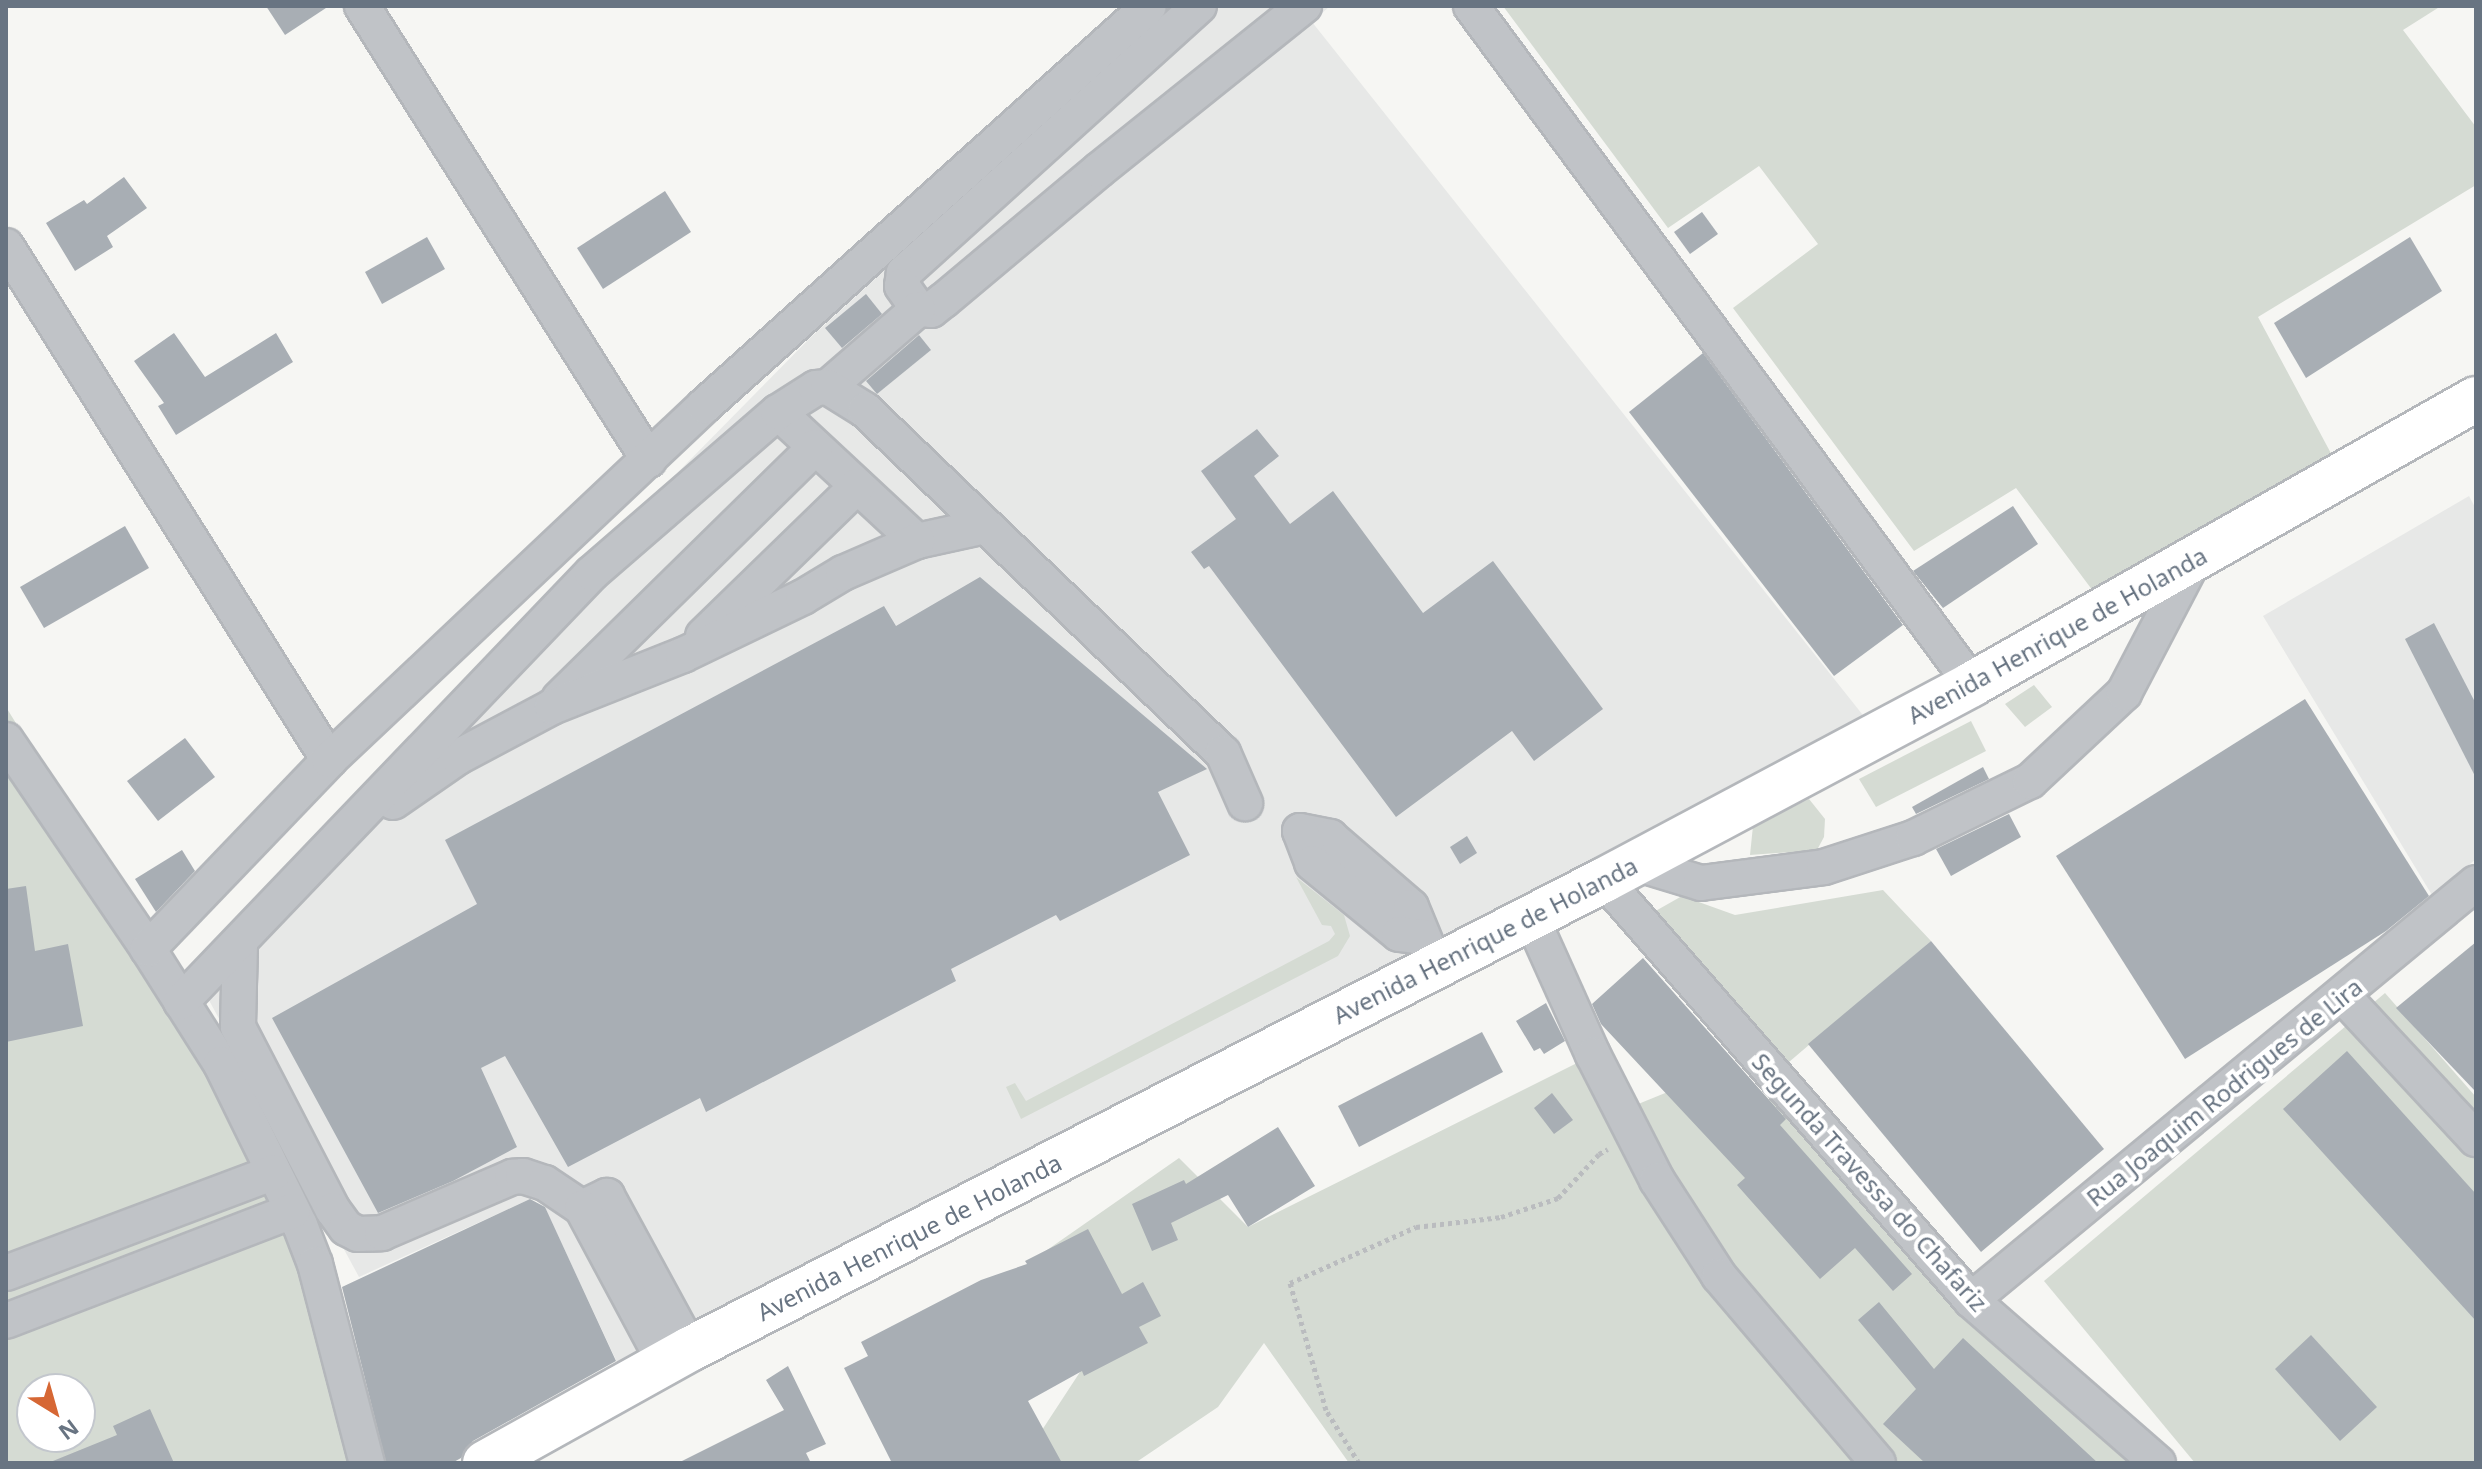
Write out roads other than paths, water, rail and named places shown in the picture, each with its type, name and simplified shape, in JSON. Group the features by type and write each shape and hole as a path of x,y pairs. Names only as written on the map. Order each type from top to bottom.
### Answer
{"main road":[{"name":"Avenida Henrique de Holanda","path":"485,1463 1421,945 1531,917 1620,872 1972,684 2476,399"}],"street":[{"path":"362,6 649,460"},
{"path":"148,949 329,760 715,395 1149,6"},
{"path":"918,309 902,286 904,273 1199,6"},
{"path":"181,1002 240,944 592,573 778,412 816,388 828,387 918,309 931,310 944,300 1099,170 1304,6"},
{"path":"1471,6 1972,684"},
{"path":"1065,130 1099,170"},
{"path":"6,246 329,760"},
{"path":"828,387 865,410 1223,753 1245,803"},
{"path":"778,412 917,541"},
{"path":"552,707 815,447"},
{"path":"683,655 857,486"},
{"path":"325,852 458,757 552,707 683,655 803,597 843,573 917,541 985,526"},
{"path":"1620,872 1701,883 1824,867 1913,838 2030,781 2124,693 2194,559"},
{"path":"9,753 148,949 221,1064 293,1211 315,1264 367,1463"},
{"path":"1300,831 1330,837 1375,896 1411,907 1421,945"},
{"name":"Segunda Travessa do Chafariz","path":"1620,872 1971,1300 2158,1463"},
{"name":"Rua Joaquim Rodrigues de Lira","path":"1971,1300 2476,883"},
{"path":"1531,917 1593,1055 1657,1180 1719,1276 1878,1463"},
{"path":"240,944 238,1027 333,1210 346,1228 358,1234 382,1233 512,1177 523,1176 601,1198 684,1353"},
{"path":"2342,995 2476,1139"},
{"path":"45,1306 16,1269 274,1172"},
{"path":"6,1321 293,1211"}]}
